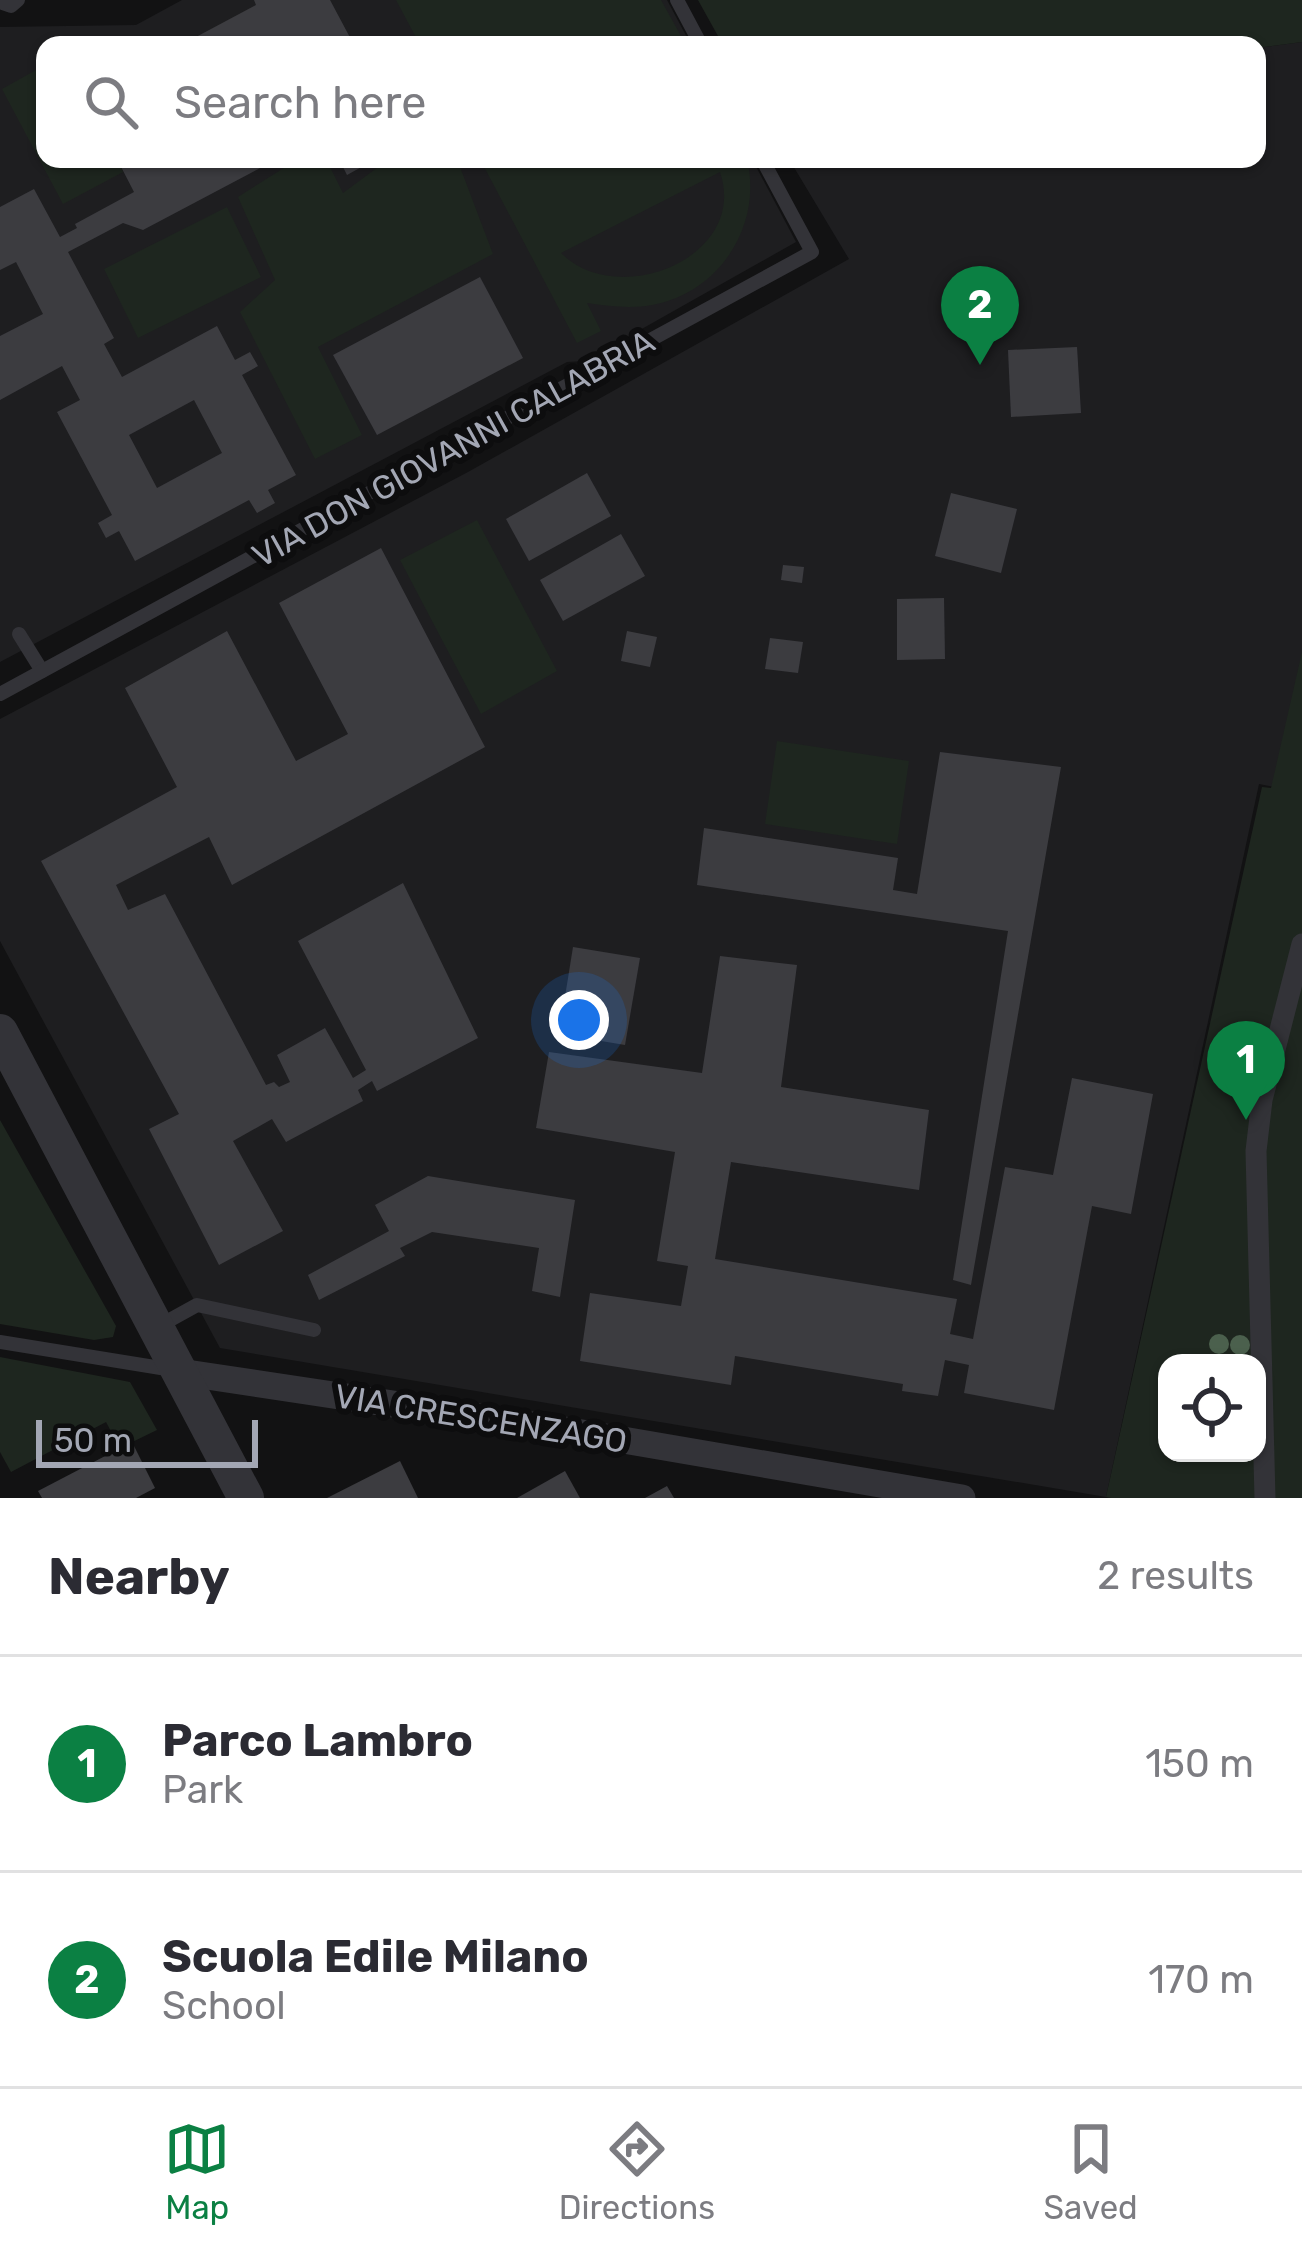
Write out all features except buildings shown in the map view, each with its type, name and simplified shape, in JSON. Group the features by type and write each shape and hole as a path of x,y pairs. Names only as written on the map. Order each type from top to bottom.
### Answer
{"street":[{"path":"1265,1498 1256,1151 1262,1100 1302,944"},
{"path":"0,1032 180,1372 238,1495"},
{"name":"VIA CRESCENZAGO","path":"180,1372 576,1432 962,1498"}],"lane":[{"path":"0,2 11,6 18,0"},
{"path":"677,0 696,36"},
{"name":"VIA DON GIOVANNI CALABRIA","path":"0,694 812,252 767,168"},
{"path":"19,634 42,671"},
{"path":"156,1327 197,1306 314,1330"},
{"name":"VIA CRESCENZAGO","path":"0,1342 180,1372"}],"shaded area":[{"path":"182,0 667,0 686,36 36,36 36,168 757,168 796,242 585,361 567,362 0,662 0,27 136,25"},
{"path":"396,0 661,0 681,36 415,36"},
{"path":"698,0 1302,0 1302,42 1266,47 1266,36 718,36"},
{"path":"1302,42 1302,792 1259,784 1106,1497 220,1348 0,941 0,719 468,472 849,259 794,168 1266,168 1266,47"},
{"path":"36,70 36,153 2,89"},
{"path":"44,168 121,168 123,172 63,204"},
{"path":"284,168 330,168 343,193 377,168 460,168 493,254 318,347 362,435 315,459 240,312 275,280 238,197"},
{"path":"485,168 748,168 748,208 742,231 716,271 697,287 652,305 587,303 601,331 577,343","holes":["720,172 724,203 715,229 697,250 672,266 644,275 614,276 585,269 561,253"]},
{"path":"227,207 261,277 138,338 104,269"},
{"path":"477,520 557,671 481,714 400,560"},
{"path":"1302,652 1302,1498 1106,1497 1262,787 1271,788"},
{"path":"777,741 909,761 897,844 765,824"},
{"path":"0,1120 116,1326 113,1337 94,1340 0,1324"},
{"path":"0,1357 130,1382 157,1430 120,1448 106,1422 11,1472 0,1452"}],"place":[{"name":"Scuola Edile Milano","path":"980,365"},
{"name":"Parco Lambro","path":"1246,1120"}]}
